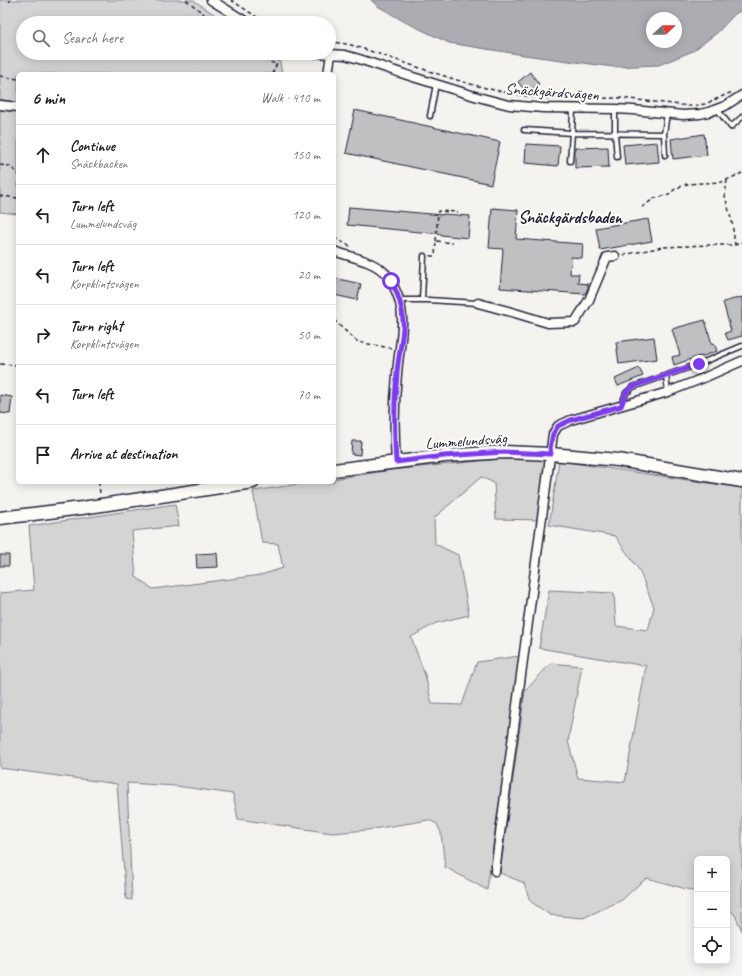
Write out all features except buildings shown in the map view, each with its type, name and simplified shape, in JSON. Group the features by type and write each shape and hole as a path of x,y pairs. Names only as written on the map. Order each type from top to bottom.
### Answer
{"main road":[{"name":"Lummelundsväg","path":"336,470 444,456 504,452 551,454 618,460 742,481"},
{"path":"0,518 82,508 240,484"}],"street":[{"path":"211,0 237,16"},
{"name":"Snäckgärdsvägen","path":"336,54 359,59 478,97 509,104 543,108 615,109 683,115 700,114 725,106 742,95"},
{"path":"328,72 330,60"},
{"path":"0,105 16,107"},
{"path":"336,252 378,267 391,281 400,300 403,327 397,373 395,412 396,462"},
{"path":"478,303 515,312 548,323 575,322 589,300 606,257 615,256"},
{"path":"495,871 553,434 558,426 571,420 668,392 742,361"}],"lane":[{"path":"430,116 436,84"},
{"path":"570,161 573,108"},
{"path":"615,109 617,157"},
{"path":"717,109 731,127 742,117"},
{"path":"665,155 664,134 667,113"},
{"path":"524,130 572,133 664,134"},
{"path":"422,300 424,256"},
{"path":"400,300 478,303"},
{"path":"621,406 626,393 632,387 699,364 742,346"},
{"path":"666,376 668,392"}],"path":[{"path":"186,0 205,16"},
{"path":"231,0 255,16"},
{"path":"336,43 369,51 476,86 512,94 539,98 562,99"},
{"path":"264,60 276,64"},
{"path":"273,72 278,60"},
{"path":"0,76 16,79"},
{"path":"568,99 620,98 690,106 705,104 731,92 736,92 742,95"},
{"path":"0,166 10,166 16,172"},
{"path":"642,207 655,198 670,195 675,189 687,184 722,182 742,173"},
{"path":"727,180 725,196 732,222 735,245"},
{"path":"0,196 16,198"},
{"path":"424,256 435,256 438,211 458,212"},
{"path":"436,241 453,243"},
{"path":"615,256 663,247 735,245 742,242"},
{"path":"336,322 358,342 400,350"},
{"path":"0,364 16,364"},
{"path":"99,484 100,499"}],"shaded area":[{"path":"0,0 193,0 217,16 16,16 16,60 279,60 282,72 16,72 16,103 0,99"},
{"path":"371,0 742,0 742,10 735,14 718,32 693,51 659,65 613,67 449,43 405,22 376,5"},
{"path":"0,110 16,112 16,214 0,212"},
{"path":"500,459 549,460 541,520 496,519 494,483 481,477 434,518 435,544 458,555 469,615 436,623 411,637 425,675 432,704 462,705 477,662 520,656 487,890 445,867 441,833 437,824 429,820 367,830 332,833 238,819 233,794 176,786 127,783 132,900 126,899 117,784 0,768 0,593 34,590 29,526 175,504 179,526 132,531 136,577 153,589 261,575 283,568 278,544 262,543 253,491 299,484 336,484 336,479 391,470"},
{"path":"559,461 742,488 742,931 735,915 730,910 730,856 694,856 694,891 647,878 622,900 583,918 550,915 530,901 524,883 500,873 525,691 551,663 582,666 568,741 578,778 625,782 646,666 539,648 549,590 614,593 616,626 648,630 654,607 639,570 615,536 549,525"}],"district":[{"name":"Snäckgärdsbaden","path":"570,217"}],"route":[{"path":"391,281 400,300 403,327 397,373 395,412 396,462 444,456 504,452 551,454 551,439 558,426 571,420 621,406 626,393 632,387 699,364"}]}
